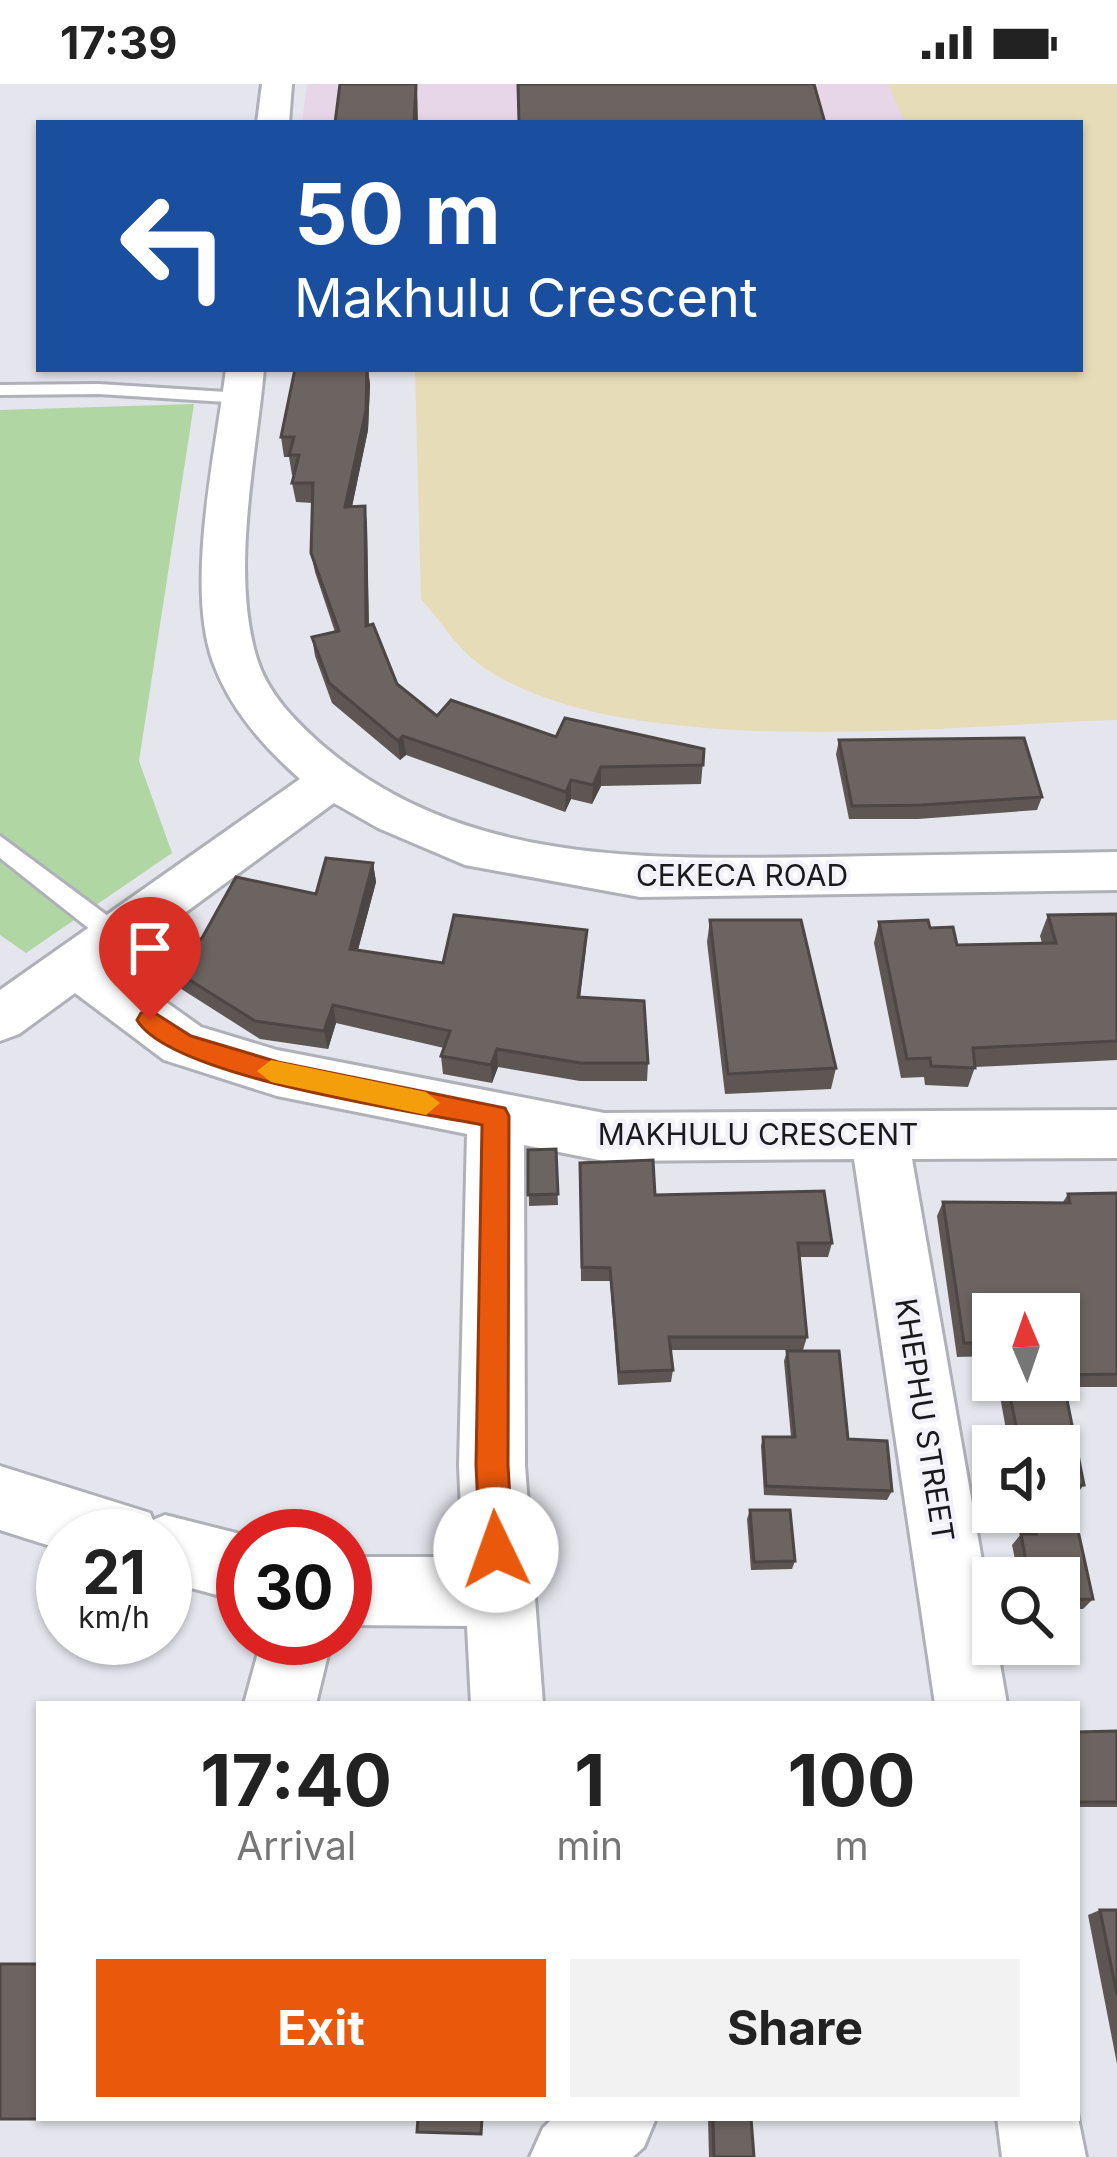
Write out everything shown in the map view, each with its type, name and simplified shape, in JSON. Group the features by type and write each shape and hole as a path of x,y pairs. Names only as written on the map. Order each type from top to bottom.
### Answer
{"street":[{"path":"273,120 277,84"},
{"name":"CEKECA ROAD","path":"244,384 222,585 235,661 272,728 332,780 394,816 483,852 640,878 1117,871"},
{"path":"0,1019 332,780"},
{"name":"MAKHULU CRESCENT","path":"95,950 183,1044 278,1073 604,1137 1117,1134"},
{"path":"496,1116 492,1465 507,1701"},
{"name":"KHEPHU STREET","path":"879,1136 971,1701"},
{"path":"0,1498 36,1509"},
{"path":"372,1592 499,1592"},
{"path":"281,1701 291,1665"},
{"path":"572,2157 612,2121"},
{"path":"1038,2121 1044,2157"}],"lane":[{"path":"0,390 244,384"},
{"path":"0,845 95,950"}],"shaded area":[{"path":"307,84 900,84 916,120 302,120"}],"green space":[{"path":"194,404 139,761 172,853 26,953 0,935 0,410"}],"sand":[{"path":"888,84 1117,84 1117,720 879,731 701,728 618,717 544,697 474,660 421,599 415,372 1083,372 1083,120 904,120"}],"building":[{"path":"340,84 416,84 414,120 335,120"},
{"path":"518,84 814,84 824,120 519,120"},
{"path":"294,372 367,372 366,410 345,507 365,506 366,626 373,624 397,684 437,716 451,700 556,737 565,718 704,749 703,765 601,767 593,785 571,780 566,792 403,736 398,741 329,683 312,637 339,631 311,553 313,483 292,483 299,455 289,455 294,437 281,437"},
{"path":"1024,738 1042,797 852,806 839,740"},
{"path":"326,858 373,863 350,949 443,963 454,915 587,930 578,997 644,1001 648,1063 580,1063 497,1049 491,1065 441,1056 450,1031 333,1005 324,1031 255,1021 169,967 202,938 236,877 316,894"},
{"path":"1117,914 1117,1041 973,1048 975,1068 931,1066 930,1058 907,1059 879,922 928,920 930,928 953,927 957,945 1056,943 1048,915"},
{"path":"710,920 801,920 836,1068 728,1074"},
{"path":"556,1149 558,1194 528,1195 528,1150"},
{"path":"653,1160 655,1195 824,1191 832,1243 798,1243 807,1337 669,1337 673,1370 619,1372 610,1268 582,1267 580,1163"},
{"path":"1117,1193 1117,1374 1080,1375 1080,1293 972,1293 972,1343 964,1343 943,1202 1070,1203 1068,1194"},
{"path":"787,1351 839,1351 848,1439 887,1441 892,1491 766,1486 763,1437 795,1437"},
{"path":"1011,1401 1067,1401 1072,1425 1016,1425"},
{"path":"750,1510 790,1510 795,1561 754,1562"},
{"path":"1079,1533 1093,1599 1080,1599 1080,1557 1025,1557 1021,1534"},
{"path":"1117,1731 1117,1802 1080,1802 1080,1732"},
{"path":"1100,1910 1117,1910 1117,1995"},
{"path":"0,1964 36,1964 36,2119 0,2119"},
{"path":"418,2121 482,2121 481,2134 417,2132"},
{"path":"713,2121 751,2121 754,2157 714,2157"}],"slow traffic":[{"path":"271,1071 426,1103"}],"route":[{"path":"150,1020 183,1044 278,1073 496,1116 492,1465 496,1550"}]}
